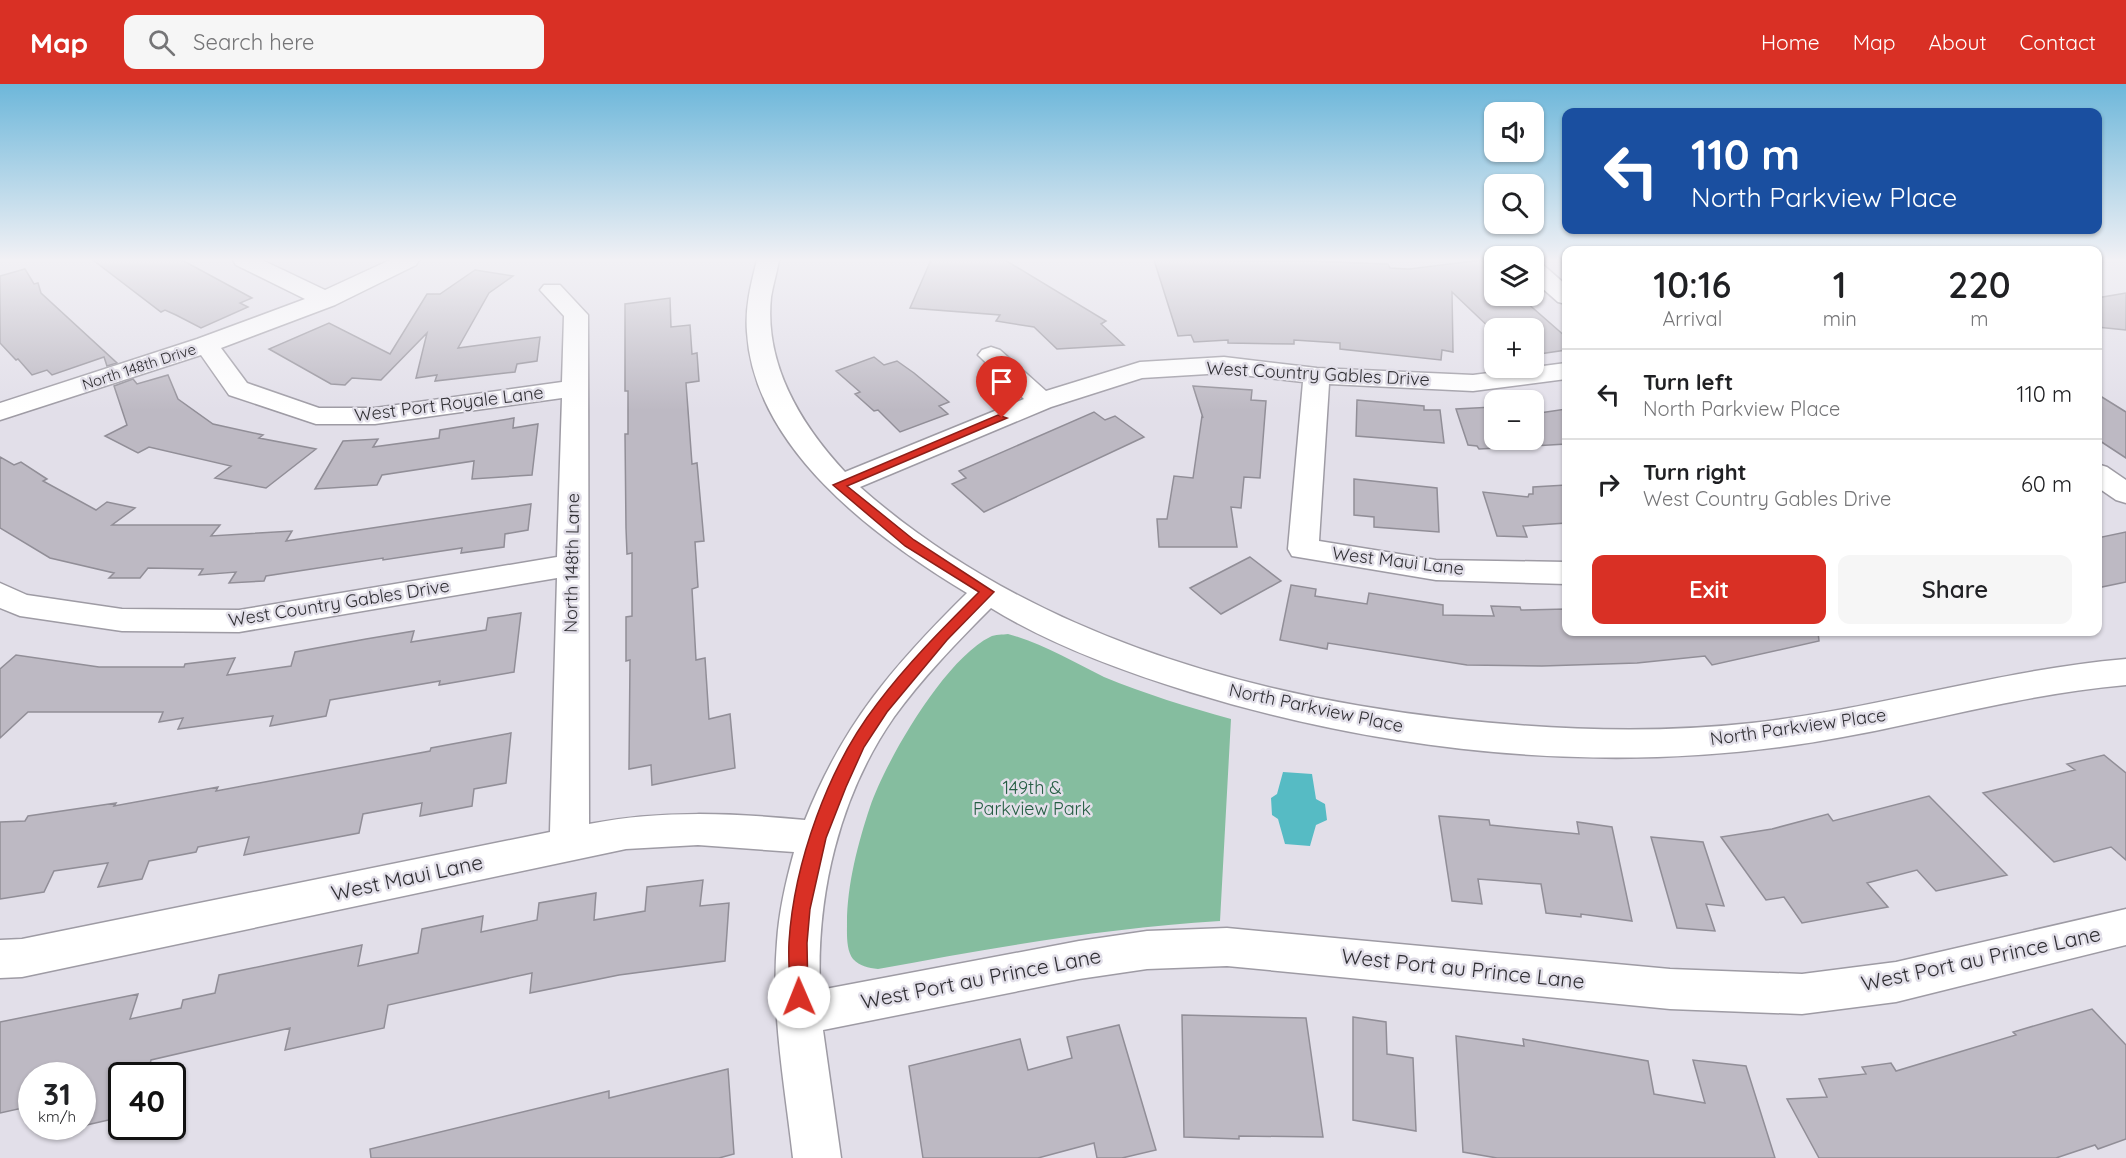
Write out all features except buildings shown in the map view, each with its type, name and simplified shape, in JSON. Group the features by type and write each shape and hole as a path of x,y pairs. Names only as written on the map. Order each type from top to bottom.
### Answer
{"street":[{"name":"North 148th Drive","path":"0,412 272,323 303,310"},
{"name":"North 148th Lane","path":"569,845 576,315 571,310"},
{"name":"North Parkview Place","path":"758,310 760,345 768,377 792,426 815,458 839,485 909,543 1025,613 1129,658 1247,696 1377,725 1542,742 1625,744 1738,738 1857,721 2061,678 2126,672"},
{"name":"West Port Royale Lane","path":"206,344 238,389 316,416 375,416 575,388"},
{"path":"991,355 1042,401"},
{"name":"West Country Gables Drive","path":"839,485 1042,401 1140,370 1224,365 1317,376 1473,382 1562,371"},
{"name":"West Maui Lane","path":"1317,376 1303,549 1436,570 1562,573"},
{"name":"West Country Gables Drive","path":"0,594 20,605 122,620 239,621 572,565"},
{"path":"817,1158 800,1016 798,943 802,909 818,838 858,745 882,708 942,637 987,592"},
{"name":"West Maui Lane","path":"0,959 22,958 569,845 664,828 771,832 818,838"},
{"name":"West Port au Prince Lane","path":"800,1016 873,998 1079,960 1147,950 1227,947 1393,961 1670,990 1802,994 1896,982 2126,927"}],"green space":[{"name":"149th & Parkview Park","path":"1008,634 1045,648 1119,683 1231,719 1220,921 1091,934 1006,946 878,969 861,965 853,959 849,951 847,909 857,850 878,787 903,738 936,688 973,649 990,637"}],"water":[{"path":"1283,772 1312,774 1316,799 1325,804 1327,820 1316,825 1310,846 1285,844 1278,819 1272,815 1271,798 1277,794"}],"route":[{"path":"799,997 798,943 802,909 818,838 838,787 858,745 882,708 942,637 987,592 909,543 839,485 1002,418"}]}
